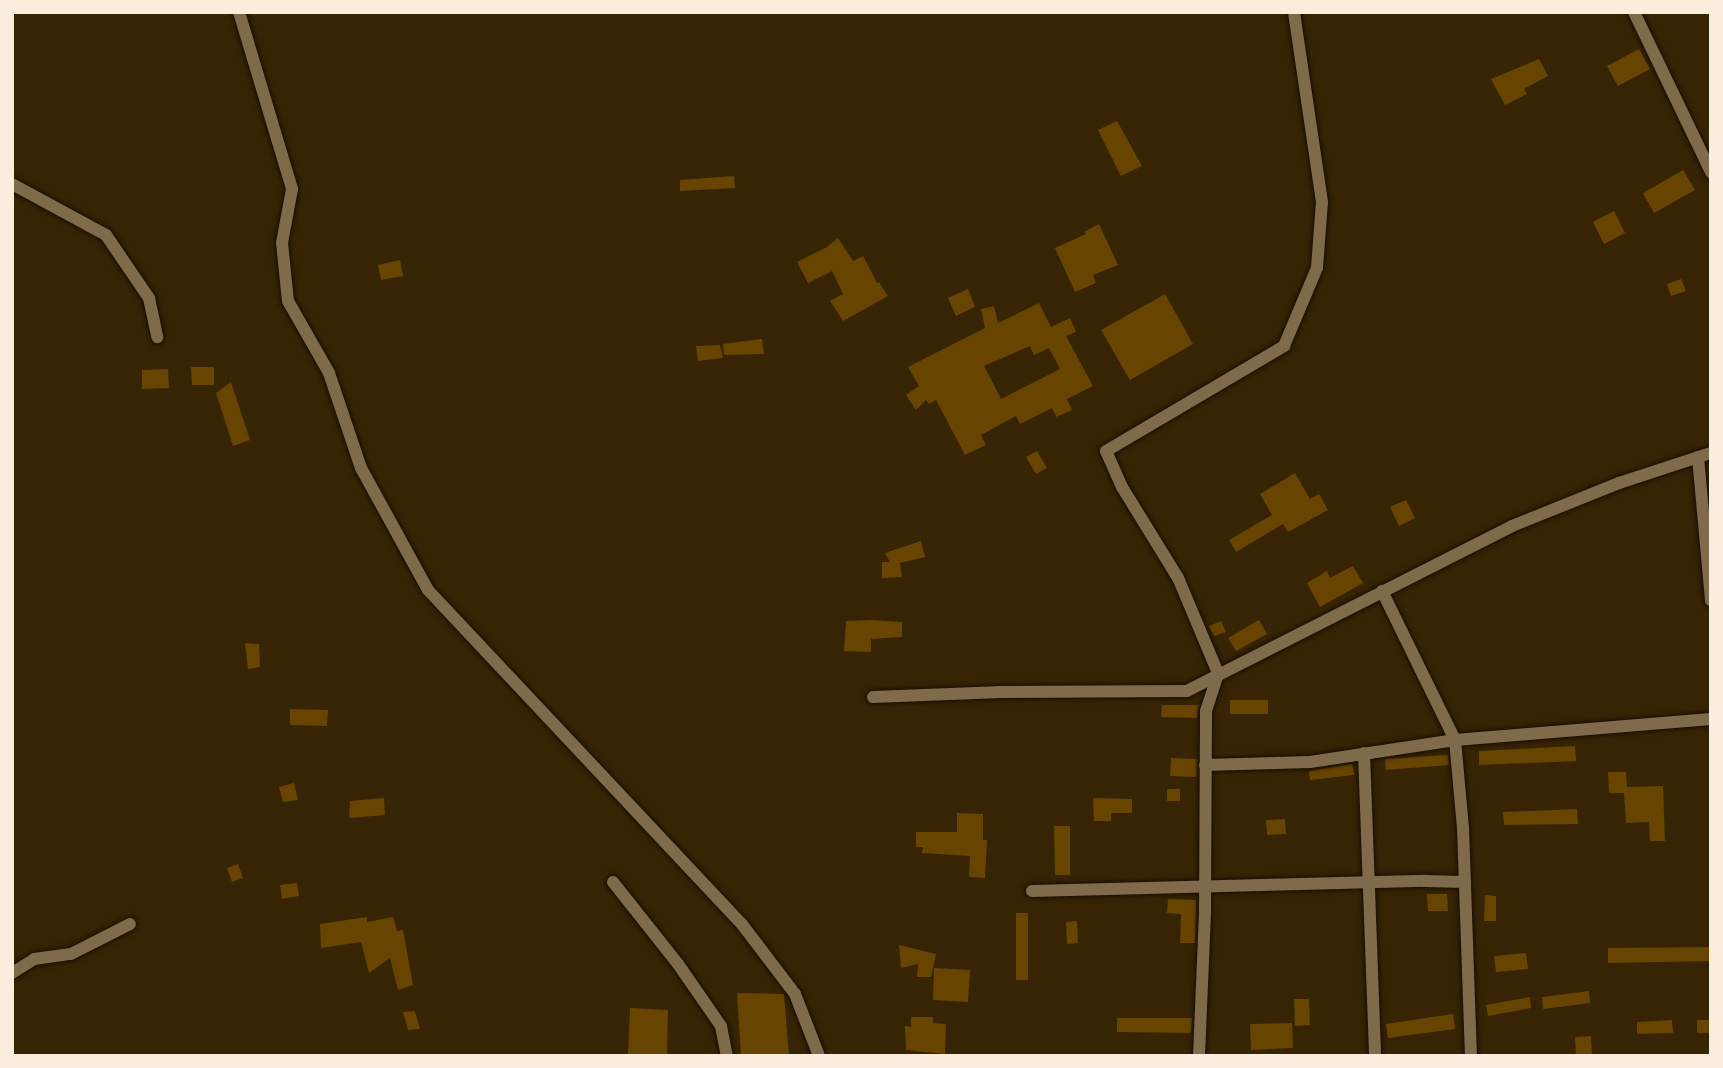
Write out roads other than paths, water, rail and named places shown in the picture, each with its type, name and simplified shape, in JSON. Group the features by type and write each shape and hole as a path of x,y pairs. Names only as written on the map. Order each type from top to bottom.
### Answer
{"street":[{"path":"239,12 292,188 282,243 288,300 329,373 367,481 428,590 749,933 795,993 819,1056"},
{"path":"1199,1056 1206,711 1218,673 1178,578 1122,486 1106,451 1284,346 1289,335 1317,268 1322,202 1294,12"},
{"path":"1634,12 1711,172"},
{"path":"12,184 106,235 149,298 157,337"},
{"path":"873,697 1001,692 1187,691 1512,526 1619,483 1711,453"},
{"path":"1698,457 1711,600"},
{"path":"1382,590 1455,740 1465,883 1471,1056"},
{"path":"1205,765 1310,762 1455,740 1711,719"},
{"path":"1364,753 1366,882 1375,1056"},
{"path":"1032,891 1366,882 1465,883"},
{"path":"613,883 678,964 721,1027 727,1056"},
{"path":"12,973 34,959 71,954 130,925"}]}
